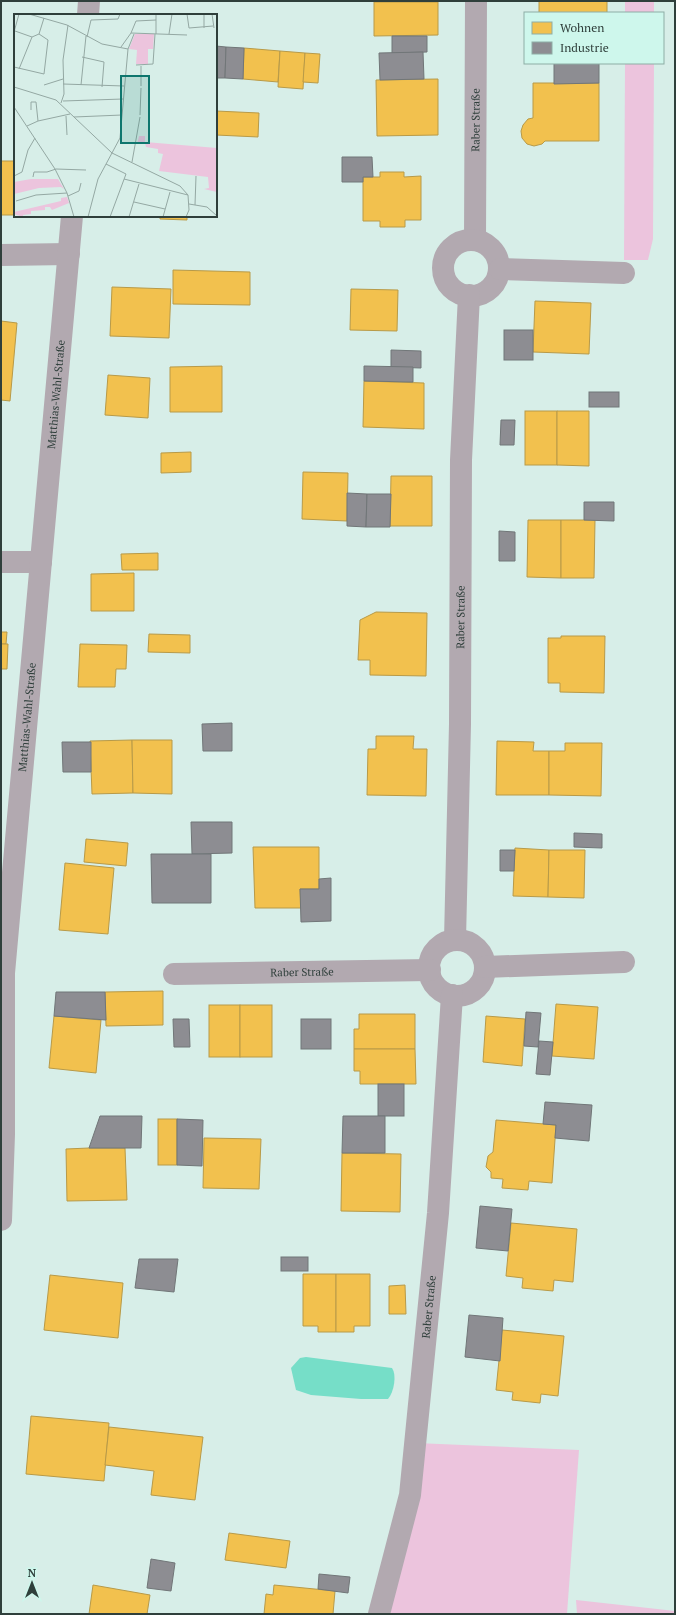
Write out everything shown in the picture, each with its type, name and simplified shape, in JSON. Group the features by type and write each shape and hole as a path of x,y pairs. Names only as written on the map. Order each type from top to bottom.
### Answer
{"street":[{"path":"88,14 89,1"},
{"name":"Raber Straße","path":"475,240 476,1"},
{"name":"Matthias-Wahl-Straße","path":"1,1220 4,1134 3,956 41,562 72,217"},
{"path":"475,240 488,244 499,260 500,269 498,279 492,287 476,296 458,292 446,279 443,270 447,253 453,246 461,242 475,240"},
{"path":"1,255 69,254"},
{"path":"500,269 624,273"},
{"name":"Raber Straße","path":"455,940 460,724 462,460 470,295"},
{"path":"1,562 41,562"},
{"path":"455,940 465,941 474,945 480,951 485,967 483,979 478,987 471,993 452,995 443,992 436,987 432,979 430,962 433,954 439,946 455,940"},
{"path":"485,967 624,962"},
{"name":"Raber Straße","path":"174,974 430,970"},
{"name":"Raber Straße","path":"379,1614 410,1495 438,1213 452,995"}],"shaded area":[{"path":"625,1 654,1 654,12 625,12"},
{"path":"625,64 654,64 653,239 648,260 624,260"},
{"path":"306,1357 392,1368 395,1379 392,1392 388,1399 361,1399 311,1395 296,1390 291,1368 300,1358"},
{"path":"416,1443 579,1450 567,1614 379,1614"},
{"path":"576,1600 675,1611 675,1614 577,1614"}],"building: Wohnen":[{"path":"437,1 438,2 374,2"},
{"path":"539,1 607,1 607,12 539,12"},
{"path":"374,2 438,2 438,35 374,36"},
{"path":"244,48 280,51 278,82 243,79"},
{"path":"280,51 305,53 303,89 278,87"},
{"path":"305,53 320,54 318,83 303,82"},
{"path":"438,79 438,135 377,136 376,80"},
{"path":"533,83 599,83 599,141 545,141 542,144 534,146 527,144 522,138 521,131 523,125 528,119 533,118"},
{"path":"217,111 259,113 258,137 217,135"},
{"path":"1,161 14,161 14,215 1,215"},
{"path":"380,172 404,172 404,177 421,176 421,220 405,220 405,227 380,227 380,221 363,221 363,177 380,177"},
{"path":"160,217 187,217 187,220 160,219"},
{"path":"173,270 250,272 250,305 173,304"},
{"path":"112,287 171,289 169,338 110,336"},
{"path":"351,289 398,290 397,331 350,330"},
{"path":"535,301 591,303 589,354 533,352"},
{"path":"1,321 17,323 10,401 1,400"},
{"path":"222,366 222,412 170,412 170,367"},
{"path":"108,375 150,378 148,418 105,415"},
{"path":"364,381 424,383 424,429 363,427"},
{"path":"525,411 557,411 557,465 525,465"},
{"path":"557,411 589,411 589,466 557,465"},
{"path":"191,452 191,472 161,473 161,453"},
{"path":"303,472 348,473 347,521 302,519"},
{"path":"391,476 432,476 432,526 390,526"},
{"path":"528,520 561,520 561,578 527,577"},
{"path":"561,520 595,520 594,578 561,578"},
{"path":"158,553 158,570 122,570 121,554"},
{"path":"134,573 134,611 91,611 91,574"},
{"path":"376,612 427,613 426,676 370,675 370,660 358,660 360,620"},
{"path":"1,632 7,632 6,644 1,644"},
{"path":"149,634 190,635 190,653 148,652"},
{"path":"561,636 605,636 604,693 560,692 560,683 548,683 548,638 561,638"},
{"path":"1,644 8,644 7,669 1,669"},
{"path":"80,644 127,645 126,669 116,669 115,687 78,687"},
{"path":"376,736 414,736 413,749 427,749 426,796 367,795 368,749 376,749"},
{"path":"132,740 133,793 92,794 90,741"},
{"path":"132,740 172,740 172,794 133,793"},
{"path":"497,741 534,742 533,751 549,751 549,795 496,795"},
{"path":"565,743 602,743 601,796 549,795 549,751 565,751"},
{"path":"86,839 128,843 126,866 84,862"},
{"path":"253,847 319,847 319,889 300,889 301,908 255,908"},
{"path":"515,848 549,850 548,897 513,896"},
{"path":"549,850 585,850 584,898 548,897"},
{"path":"65,863 114,868 108,934 59,930"},
{"path":"163,991 163,1025 106,1026 105,992"},
{"path":"556,1004 598,1007 594,1059 552,1056"},
{"path":"209,1005 240,1005 240,1057 209,1057"},
{"path":"240,1005 272,1005 272,1057 240,1057"},
{"path":"359,1014 415,1014 415,1049 354,1049 354,1029 359,1029"},
{"path":"54,1016 101,1020 96,1073 49,1068"},
{"path":"486,1016 525,1019 522,1066 483,1062"},
{"path":"354,1049 415,1049 416,1084 360,1084 360,1071 354,1071"},
{"path":"158,1119 177,1119 177,1165 158,1165"},
{"path":"496,1120 556,1125 552,1183 529,1181 528,1190 502,1188 503,1179 491,1178 491,1172 486,1167 488,1156 493,1152"},
{"path":"204,1138 261,1139 259,1189 203,1188"},
{"path":"125,1148 127,1200 67,1201 66,1149"},
{"path":"342,1153 401,1154 400,1212 341,1211"},
{"path":"511,1223 577,1229 573,1282 554,1280 553,1291 522,1288 523,1278 506,1276"},
{"path":"303,1274 336,1274 336,1332 318,1332 318,1326 303,1326"},
{"path":"336,1274 370,1274 370,1326 354,1326 354,1332 336,1332"},
{"path":"50,1275 123,1283 118,1338 44,1330"},
{"path":"405,1285 406,1314 389,1314 389,1286"},
{"path":"502,1330 564,1336 558,1396 541,1394 540,1403 512,1400 513,1392 496,1390"},
{"path":"31,1416 109,1423 104,1481 26,1474"},
{"path":"109,1427 203,1437 195,1500 151,1495 154,1471 105,1465"},
{"path":"229,1533 290,1541 286,1568 225,1560"},
{"path":"93,1585 150,1595 147,1614 89,1614"},
{"path":"274,1585 335,1591 333,1614 264,1614 266,1594 273,1595"}],"building: Industrie":[{"path":"392,36 427,36 427,52 392,53"},
{"path":"217,46 226,47 225,78 217,78"},
{"path":"226,47 244,48 243,79 225,78"},
{"path":"423,52 424,79 380,80 379,53"},
{"path":"554,64 599,64 599,83 554,84"},
{"path":"342,157 372,157 373,177 363,177 363,182 342,182"},
{"path":"504,330 533,330 533,360 504,360"},
{"path":"391,350 421,351 421,368 391,367"},
{"path":"364,366 413,367 413,382 364,381"},
{"path":"589,392 619,392 619,407 589,407"},
{"path":"501,420 515,420 514,445 500,445"},
{"path":"347,493 367,494 366,527 347,526"},
{"path":"367,494 391,494 390,527 366,527"},
{"path":"584,502 614,502 614,521 584,520"},
{"path":"499,531 515,532 515,561 499,561"},
{"path":"232,723 232,751 203,751 202,724"},
{"path":"62,742 91,742 91,772 63,772"},
{"path":"191,822 232,822 232,853 192,854"},
{"path":"574,833 602,834 602,848 574,847"},
{"path":"500,850 515,850 514,871 500,871"},
{"path":"151,854 211,854 211,903 152,903"},
{"path":"331,878 331,921 301,922 300,889 319,889 319,879"},
{"path":"56,992 105,992 106,1020 54,1016"},
{"path":"526,1012 541,1013 538,1047 524,1046"},
{"path":"173,1019 189,1019 190,1047 174,1047"},
{"path":"301,1019 331,1019 331,1049 301,1049"},
{"path":"539,1041 553,1042 550,1075 536,1074"},
{"path":"378,1084 404,1084 404,1116 378,1116"},
{"path":"545,1102 592,1105 589,1141 555,1138 556,1125 543,1124"},
{"path":"100,1116 142,1116 141,1148 89,1148"},
{"path":"343,1116 385,1116 385,1153 342,1153"},
{"path":"177,1119 203,1120 202,1166 177,1165"},
{"path":"480,1206 512,1209 508,1251 476,1248"},
{"path":"281,1257 308,1257 308,1271 281,1271"},
{"path":"139,1259 178,1259 174,1292 135,1288"},
{"path":"469,1315 503,1318 500,1361 465,1357"},
{"path":"151,1559 175,1563 171,1591 147,1588"},
{"path":"319,1574 350,1577 348,1593 318,1589"}]}
